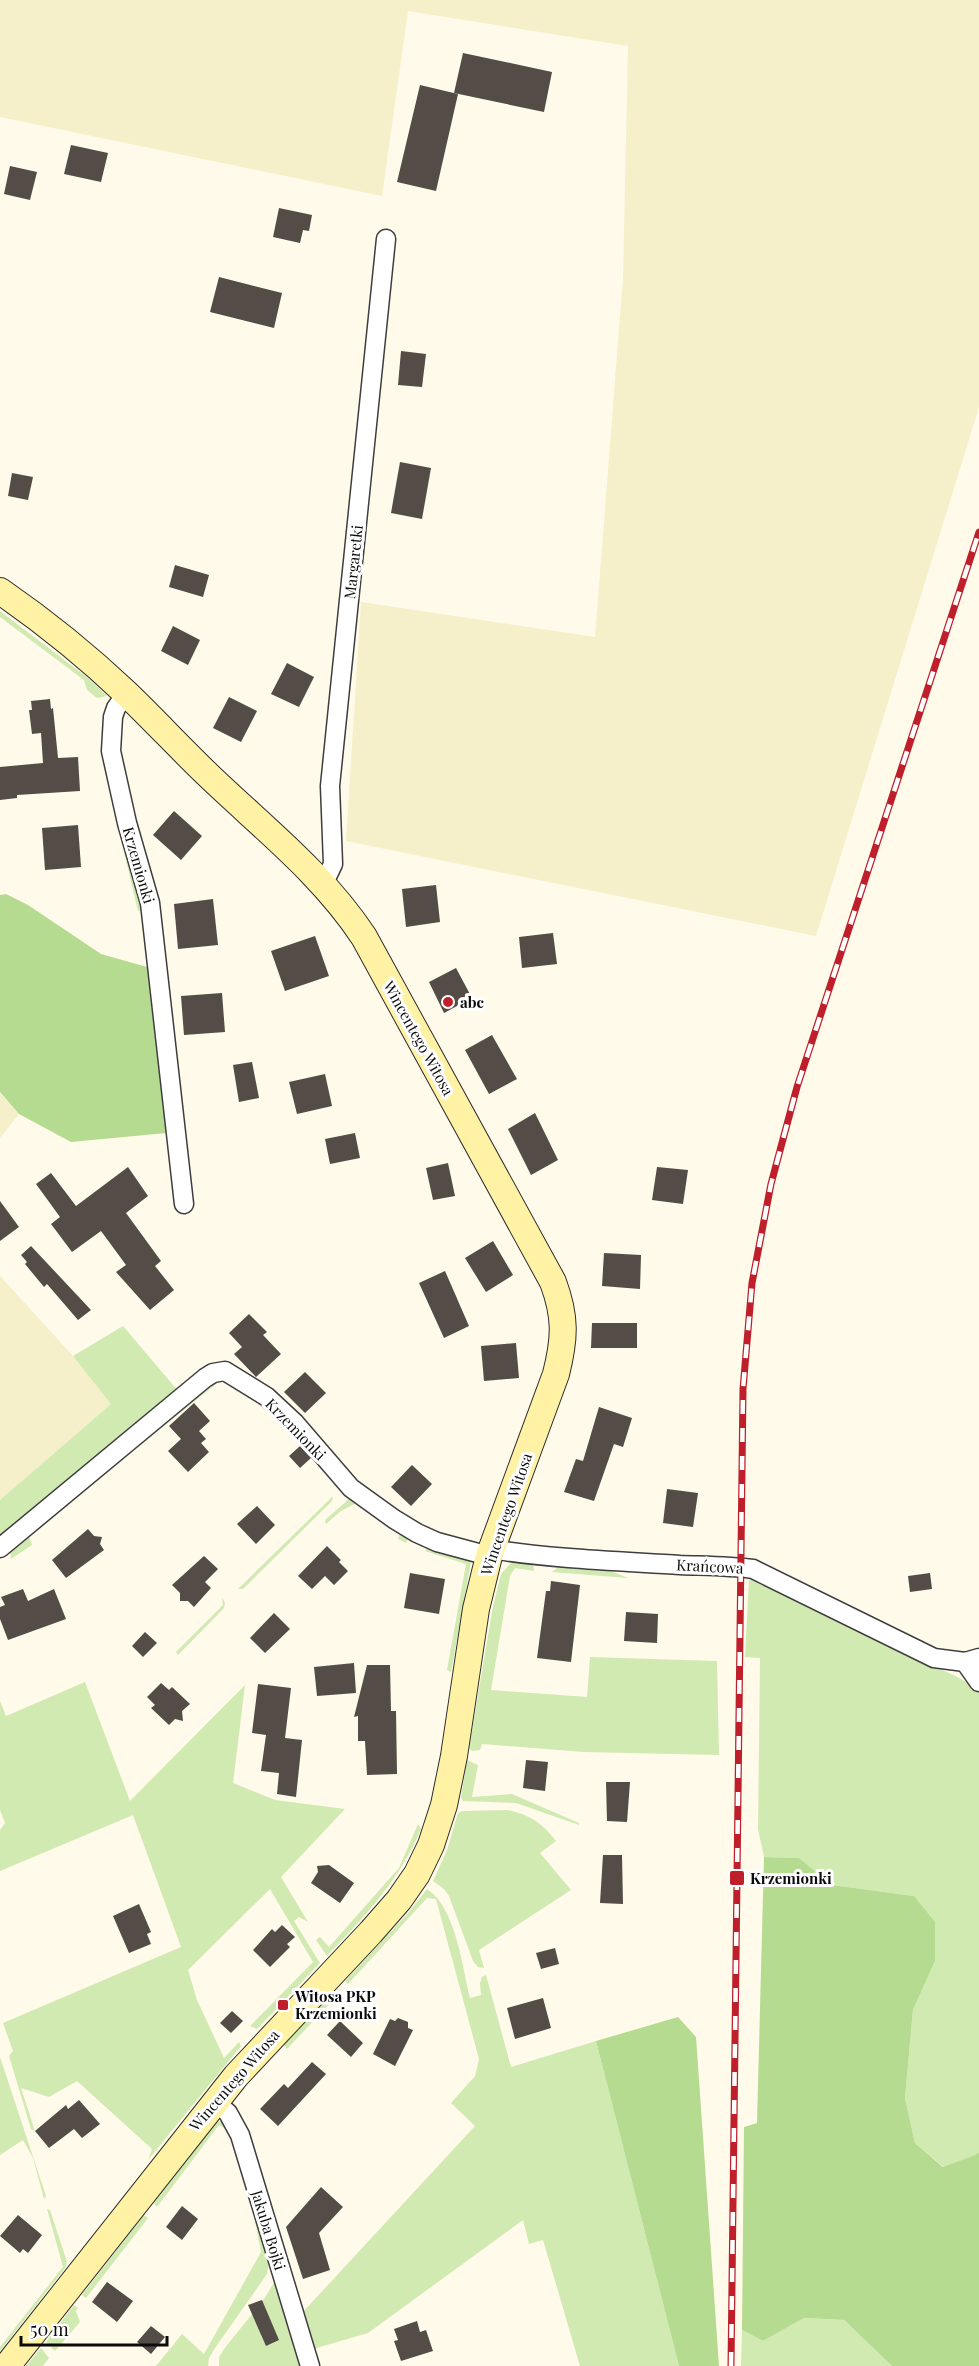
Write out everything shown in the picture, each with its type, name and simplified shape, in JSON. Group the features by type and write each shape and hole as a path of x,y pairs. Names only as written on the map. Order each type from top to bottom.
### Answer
{"street":[{"name":"Margaretki","path":"324,884 333,864 330,786 386,239"},
{"path":"0,591 88,659 126,694"},
{"name":"Wincentego Witosa","path":"7,2366 214,2101 261,2046 386,1915 409,1887 425,1859 439,1821 448,1785 476,1609 490,1552 556,1374 564,1327 562,1305 548,1272 364,938 347,912 324,884 126,694"},
{"name":"Krzemionki","path":"126,694 116,708 113,717 111,751 127,823 143,872 150,903 184,1204"},
{"name":"Krzemionki","path":"0,1548 205,1378 219,1371 225,1371 249,1385 280,1409 351,1488 394,1519 437,1542 490,1552"},
{"name":"Krańcowa","path":"490,1552 652,1563 725,1565 753,1569 934,1658 972,1660"},
{"path":"972,1660 979,1682"},
{"name":"Jakuba Bojki","path":"214,2101 228,2113 240,2135 310,2366"}],"shaded area":[{"path":"0,0 979,0 979,407 816,936 346,841 361,602 595,637 623,278 628,46 408,11 382,196 0,117"},
{"path":"0,1093 19,1114 0,1138"},
{"path":"0,1276 73,1356 112,1403 0,1500"}],"green space":[{"path":"0,611 88,678 107,696 97,698 87,690 84,680 0,617"},
{"path":"126,831 146,909 138,911 120,835"},
{"path":"6,894 28,905 101,954 147,967 166,1133 71,1142 19,1114 0,1092 0,895"},
{"path":"123,1326 179,1392 0,1540 0,1500 111,1404 73,1356"},
{"path":"224,1381 216,1384 151,1436 149,1434 209,1383"},
{"path":"333,1496 332,1501 243,1589 238,1589"},
{"path":"349,1499 356,1499 409,1536 406,1543 398,1539 400,1533 358,1502 341,1511 326,1524 325,1520"},
{"path":"32,1531 34,1532 29,1536 32,1545 11,1559 10,1549"},
{"path":"429,1546 471,1562 451,1672 447,1670 466,1564 425,1551"},
{"path":"518,1560 533,1562 534,1571 515,1568 510,1576 491,1690 587,1697 590,1657 717,1661 719,1755 584,1752 482,1744 480,1750 472,1751 469,1748 493,1606 501,1574 511,1563"},
{"path":"563,1564 601,1567 628,1578 552,1572"},
{"path":"749,1580 795,1596 888,1647 959,1678 979,1692 979,2152 944,2167 915,2143 905,2098 913,2010 935,1961 914,1896 832,1885 799,1858 764,1857 758,1829 760,1658 745,1657"},
{"path":"222,1597 225,1603 224,1608 178,1655 176,1652 223,1605"},
{"path":"85,1682 130,1801 245,1685 233,1783 275,1800 345,1809 281,1877 308,1922 299,1917 294,1921 320,1963 257,2029 250,2026 313,1962 270,1889 188,1970 197,2000 224,2058 239,2042 241,2046 148,2160 152,2149 77,2081 49,2097 21,2088 35,2131 31,2129 9,2056 13,2051 3,2023 181,1947 133,1815 0,1871 0,1830 5,1823 0,1810 0,1701 6,1716"},
{"path":"467,1760 478,1765 472,1797 512,1794 579,1823 579,1825 516,1803 463,1801 461,1797"},
{"path":"506,1810 534,1820 556,1841 540,1853 571,1890 479,1950 484,1968 478,1967 473,1961 449,1896 433,1881 447,1850 458,1813"},
{"path":"418,1824 421,1829 392,1881 368,1912 327,1956 316,1940 320,1937 329,1947 399,1868"},
{"path":"764,1857 799,1858 832,1885 914,1896 935,1922 935,1961 913,2010 905,2098 915,2143 943,2167 979,2152 979,2366 892,2366 844,2320 804,2318 763,2341 742,2330 744,2127 757,2123"},
{"path":"427,1889 437,1898 451,1923 461,1954 470,1998 481,1995 480,1983 482,1977 486,1975 511,2067 596,2041 679,2366 580,2366 543,2240 529,2244 523,2220 368,2333 313,2349 302,2313 475,2126 451,2103 475,2076 479,2059 436,1899 427,1898 348,1984 345,1981 409,1912"},
{"path":"327,1998 332,2001 287,2049 283,2044"},
{"path":"678,2017 696,2037 719,2366 679,2366 596,2041"},
{"path":"0,2057 46,2196 44,2199 33,2158 23,2140 0,2155"},
{"path":"217,2121 226,2123 230,2131 219,2125 157,2207 154,2203"},
{"path":"230,2131 270,2256 267,2274 215,2348 209,2358 208,2366 156,2366 182,2334 204,2354 261,2252 250,2195"},
{"path":"47,2209 50,2210 67,2262 66,2267 0,2351 0,2347 63,2267"},
{"path":"144,2215 148,2218 86,2298 82,2295"},
{"path":"275,2281 304,2366 219,2366 219,2357 224,2349 264,2299"},
{"path":"74,2305 78,2308 76,2311 80,2322 55,2351 46,2342"},
{"path":"804,2318 844,2320 892,2366 741,2366 742,2330 763,2341"},
{"path":"41,2348 49,2358 43,2366 26,2366"}],"building":[{"path":"463,53 552,72 544,112 454,93"},
{"path":"420,85 458,94 436,191 397,182"},
{"path":"71,145 108,153 101,182 64,174"},
{"path":"10,166 37,172 30,200 4,194"},
{"path":"279,208 312,215 309,231 303,230 300,243 273,237"},
{"path":"219,277 282,293 274,328 210,312"},
{"path":"401,351 426,354 422,387 398,385"},
{"path":"400,462 431,468 422,519 391,513"},
{"path":"12,473 33,477 28,500 8,496"},
{"path":"175,565 209,575 203,597 169,587"},
{"path":"173,626 200,640 188,665 161,651"},
{"path":"287,663 314,677 299,707 271,694"},
{"path":"229,697 257,711 241,742 213,728"},
{"path":"50,699 58,758 78,757 80,791 17,795 17,798 0,800 0,767 43,763 41,733 32,734 29,710 32,710 31,701"},
{"path":"174,811 202,836 181,860 153,835"},
{"path":"78,825 81,867 45,870 42,828"},
{"path":"436,885 440,922 406,927 402,889"},
{"path":"213,899 218,945 178,949 174,904"},
{"path":"553,933 557,964 522,968 519,937"},
{"path":"315,936 329,976 285,991 271,951"},
{"path":"456,968 472,998 444,1013 429,982"},
{"path":"222,993 225,1032 184,1035 181,996"},
{"path":"492,1035 517,1079 489,1094 465,1050"},
{"path":"252,1062 259,1098 239,1102 233,1065"},
{"path":"325,1074 332,1106 297,1114 289,1082"},
{"path":"535,1113 558,1160 531,1175 508,1129"},
{"path":"355,1133 360,1158 330,1164 325,1139"},
{"path":"448,1163 455,1196 433,1200 426,1168"},
{"path":"128,1167 148,1196 126,1213 161,1261 155,1266 174,1290 150,1310 116,1272 126,1265 101,1231 72,1252 51,1224 60,1217 36,1184 51,1173 76,1206"},
{"path":"657,1167 688,1170 683,1204 652,1200"},
{"path":"0,1201 19,1227 0,1241"},
{"path":"493,1241 513,1275 486,1292 465,1258"},
{"path":"31,1246 91,1310 78,1320 47,1284 44,1287 25,1264 27,1262 21,1255"},
{"path":"604,1253 641,1255 640,1289 602,1286"},
{"path":"445,1271 469,1326 444,1338 419,1283"},
{"path":"249,1314 267,1332 263,1335 281,1354 256,1377 234,1354 242,1347 229,1333"},
{"path":"592,1323 637,1323 637,1348 591,1348"},
{"path":"516,1343 519,1378 484,1381 481,1346"},
{"path":"305,1372 326,1393 305,1413 284,1392"},
{"path":"194,1403 210,1421 199,1431 206,1439 201,1443 209,1452 188,1472 168,1451 181,1439 169,1426"},
{"path":"599,1407 632,1418 623,1447 614,1444 594,1501 564,1492 576,1459 583,1461"},
{"path":"300,1446 311,1458 300,1468 289,1456"},
{"path":"412,1465 432,1484 411,1506 391,1487"},
{"path":"667,1489 698,1493 693,1527 663,1523"},
{"path":"257,1506 275,1525 256,1544 237,1524"},
{"path":"88,1529 94,1536 102,1537 100,1544 104,1550 66,1578 52,1560"},
{"path":"327,1546 348,1571 334,1585 325,1576 312,1589 298,1576"},
{"path":"204,1556 218,1569 205,1582 211,1588 194,1607 188,1601 180,1601 180,1593 172,1585"},
{"path":"410,1573 445,1579 439,1614 404,1608"},
{"path":"930,1573 932,1589 910,1592 908,1576"},
{"path":"551,1581 580,1585 571,1662 537,1658 546,1591 550,1591"},
{"path":"23,1589 28,1601 54,1589 66,1619 8,1640 0,1619 0,1607 5,1605 1,1597"},
{"path":"626,1612 658,1614 657,1643 624,1641"},
{"path":"274,1613 290,1629 265,1653 250,1638"},
{"path":"145,1632 157,1643 143,1657 132,1646"},
{"path":"354,1663 356,1693 317,1696 314,1667"},
{"path":"367,1665 390,1665 391,1711 396,1711 397,1774 367,1775 365,1741 358,1741 358,1716 354,1717"},
{"path":"161,1683 169,1690 172,1687 190,1704 182,1711 183,1721 175,1719 169,1725 151,1708 155,1705 147,1697"},
{"path":"258,1684 291,1688 285,1738 302,1740 296,1797 277,1794 279,1773 261,1771 266,1735 252,1733"},
{"path":"526,1760 548,1762 545,1791 523,1788"},
{"path":"606,1782 630,1782 627,1822 607,1821"},
{"path":"603,1855 622,1855 623,1904 600,1903"},
{"path":"329,1865 354,1883 340,1903 311,1883 318,1872 317,1866"},
{"path":"139,1904 151,1932 147,1934 151,1944 129,1953 113,1916"},
{"path":"282,1925 295,1937 287,1944 290,1947 270,1967 253,1950 272,1929 275,1932"},
{"path":"555,1948 559,1964 541,1969 536,1953"},
{"path":"543,1998 551,2028 515,2039 507,2008"},
{"path":"232,2011 243,2021 231,2033 220,2023"},
{"path":"398,2018 408,2022 408,2028 413,2030 395,2066 373,2054 390,2019 395,2021"},
{"path":"340,2021 363,2043 351,2057 327,2035"},
{"path":"312,2062 326,2074 278,2126 260,2109 284,2084 288,2088"},
{"path":"79,2100 100,2124 82,2138 74,2129 49,2148 35,2131 66,2105 68,2109"},
{"path":"321,2187 343,2207 319,2233 330,2270 303,2279 286,2227"},
{"path":"182,2206 198,2219 182,2240 166,2227"},
{"path":"18,2215 42,2235 28,2253 23,2249 20,2253 0,2236"},
{"path":"107,2282 133,2301 117,2322 92,2302"},
{"path":"262,2300 279,2340 266,2346 248,2305"},
{"path":"417,2321 420,2332 426,2330 433,2351 401,2361 394,2341 398,2340 394,2329"},
{"path":"151,2326 165,2337 151,2354 137,2342"}],"railway":[{"path":"731,2366 743,1389 752,1283 771,1184 797,1087 979,532"}],"place":[{"name":"abc","path":"448,1002"},
{"name":"Krzemionki","path":"737,1878"},
{"name":"Witosa PKP Krzemionki","path":"283,2005"}]}
